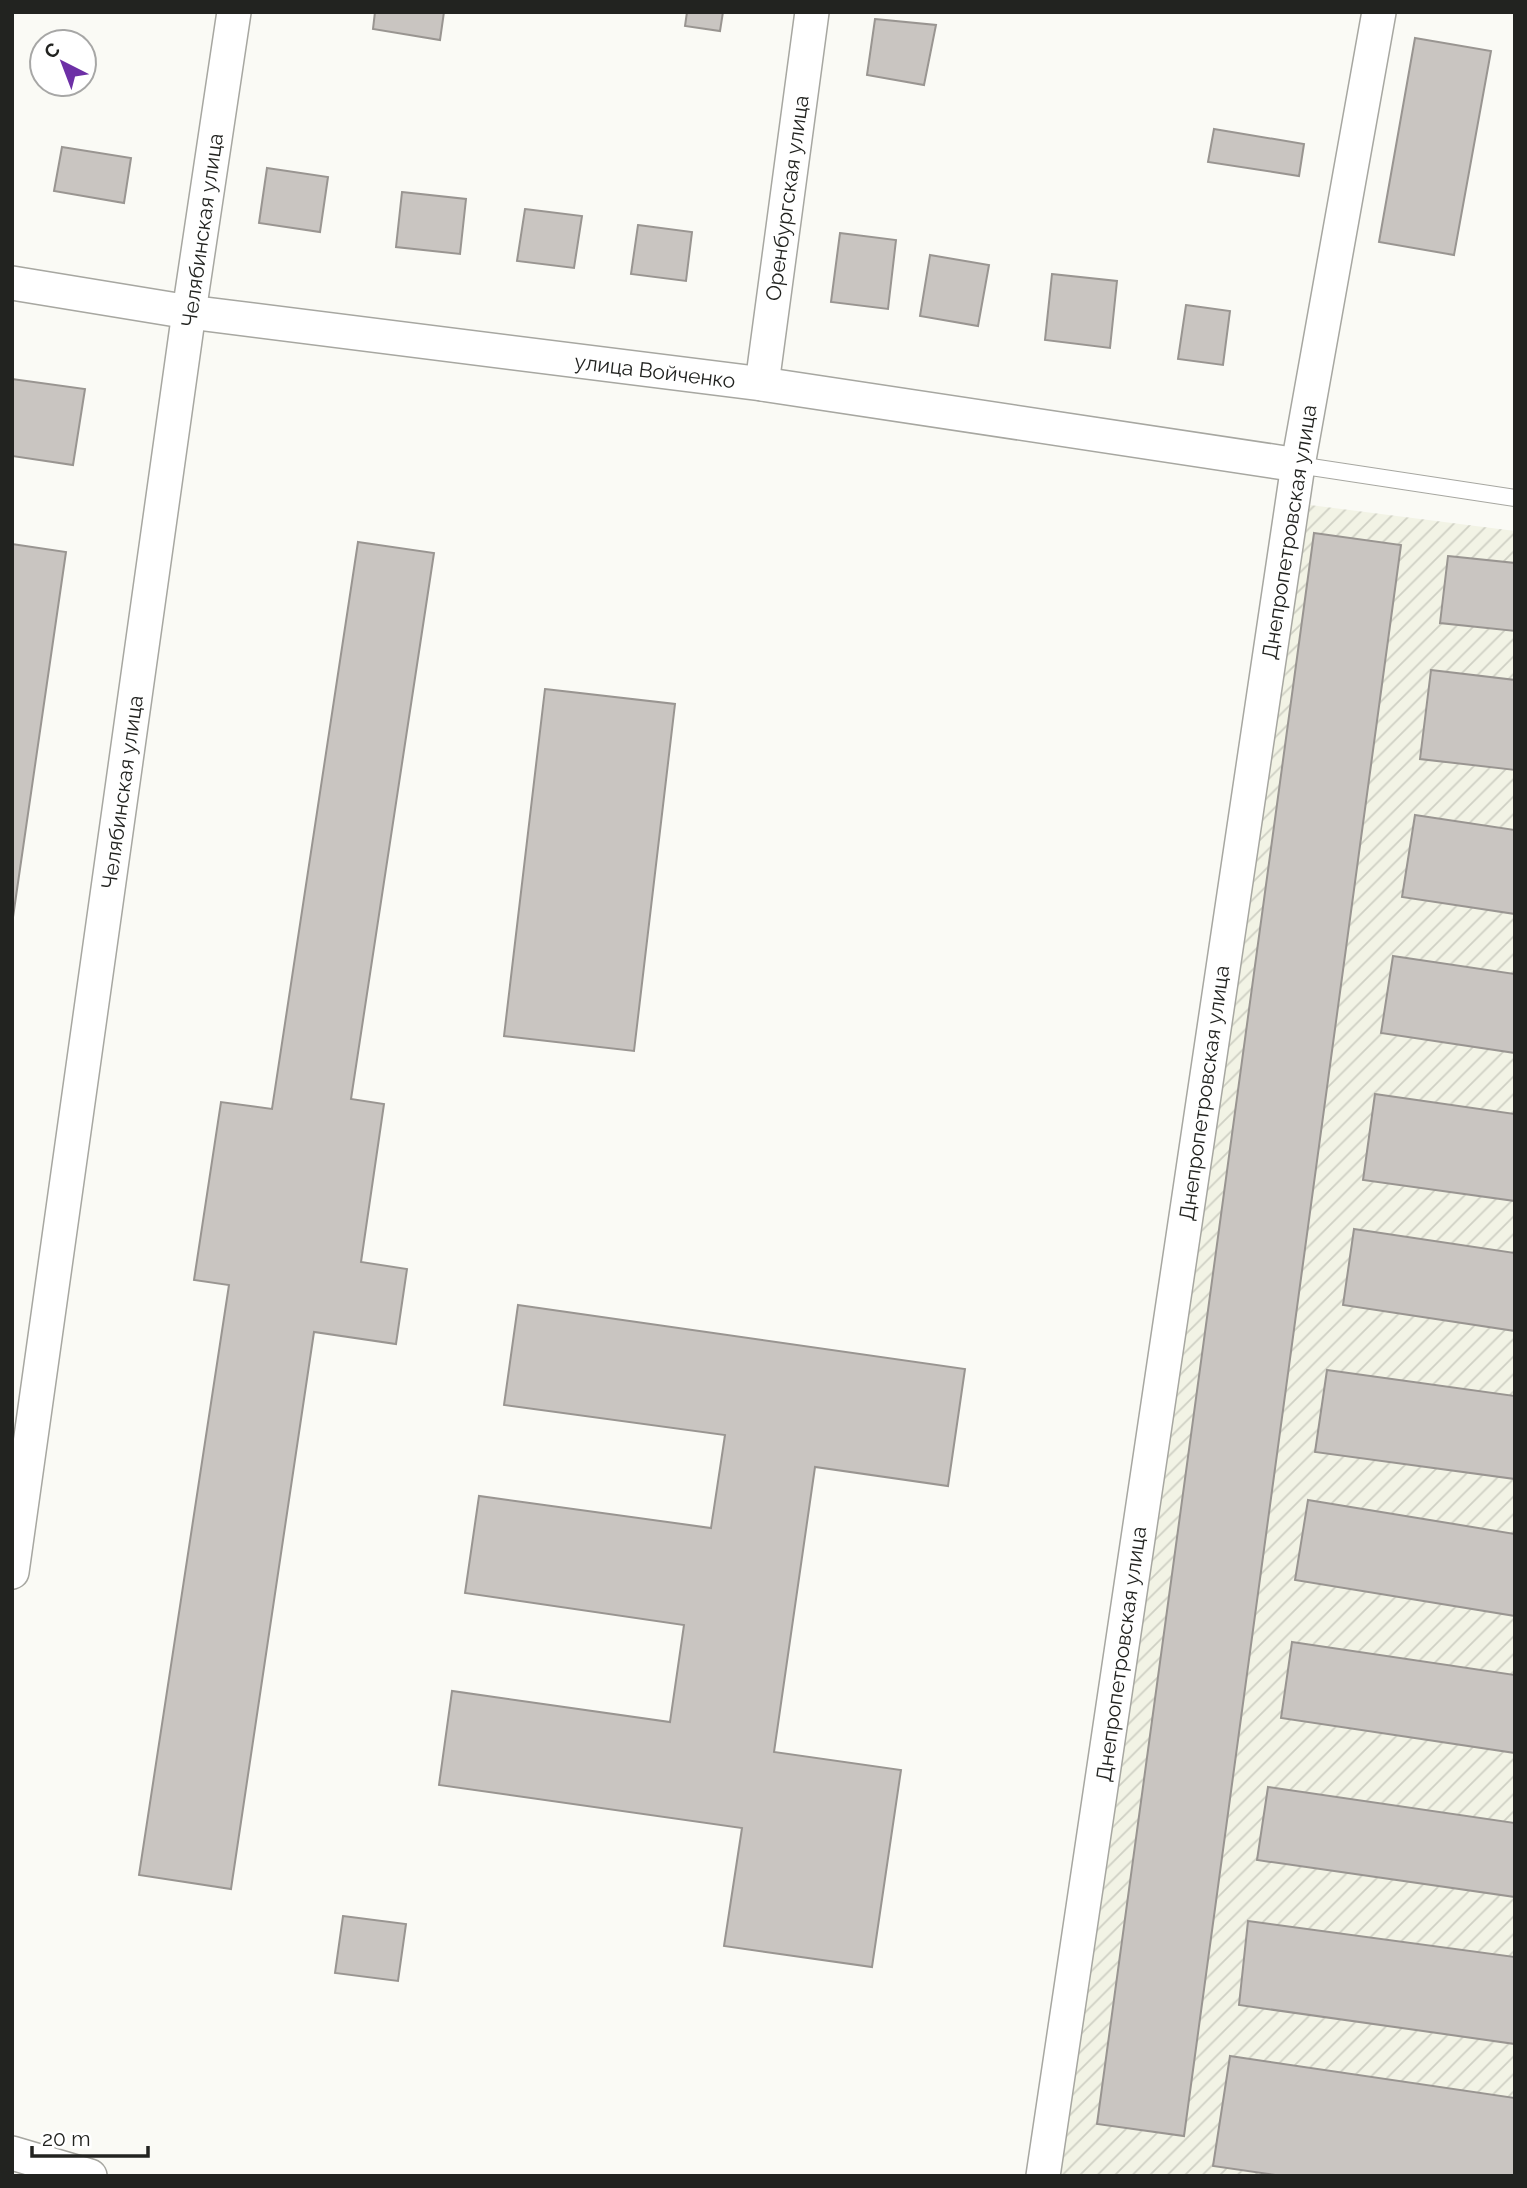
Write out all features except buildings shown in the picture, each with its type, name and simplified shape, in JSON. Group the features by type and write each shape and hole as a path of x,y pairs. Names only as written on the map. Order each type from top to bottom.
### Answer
{"street":[{"name":"Челябинская улица","path":"12,1572 189,312 234,12"},
{"name":"Оренбургская улица","path":"762,384 812,12"},
{"name":"Днепропетровская улица","path":"1043,2176 1298,464 1379,12"},
{"name":"улица Войченко","path":"12,283 189,312 762,384 1298,464"},
{"path":"17,2155 90,2176"}],"lane":[{"path":"1298,464 1515,498"}],"shaded area":[{"path":"1302,504 1515,531 1515,2176 1060,2176"}]}
